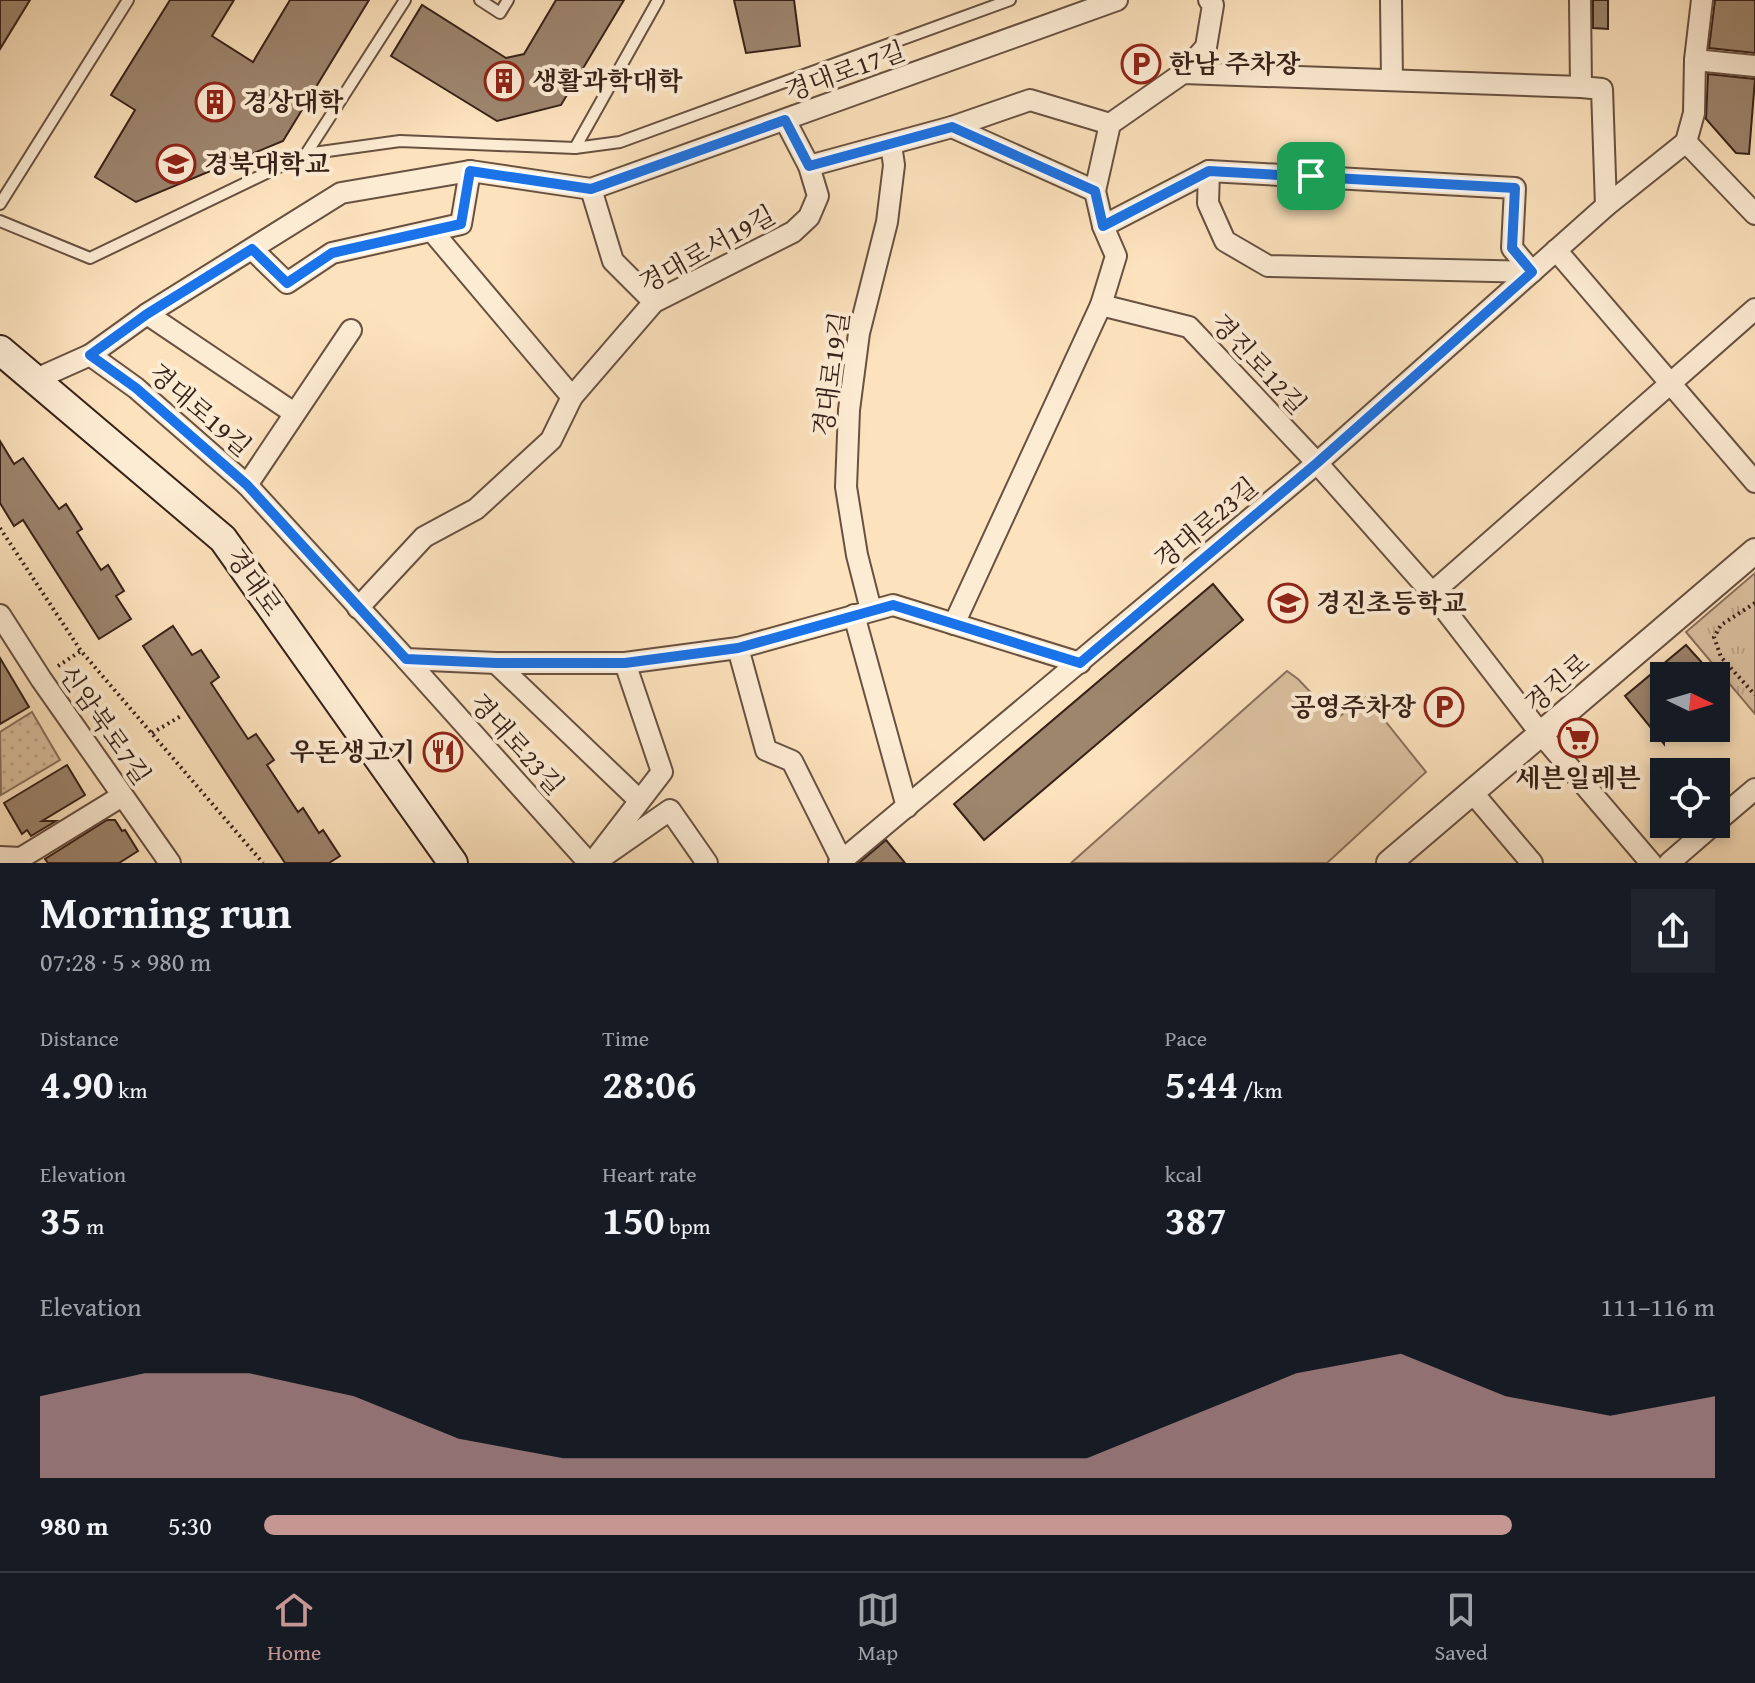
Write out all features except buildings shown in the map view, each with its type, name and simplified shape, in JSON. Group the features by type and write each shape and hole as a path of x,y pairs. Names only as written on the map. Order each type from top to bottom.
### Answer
{"main road":[{"name":"경대로","path":"0,350 223,539 453,863"}],"street":[{"name":"경대로17길","path":"90,355 147,314 341,193 470,171 591,189 1117,0"},
{"path":"954,624 1101,305 1116,256 1103,226 1095,191 1110,124 1183,73 1206,47 1213,5 1209,0"},
{"path":"1391,0 1392,80"},
{"path":"1580,0 1581,87"},
{"path":"1702,0 1695,60 1694,113 1686,142 1755,214"},
{"path":"1695,60 1755,66"},
{"path":"1183,73 1602,89 1606,206"},
{"path":"785,120 809,166 952,127 1030,100 1110,124"},
{"path":"952,127 1095,191"},
{"name":"경대로23길","path":"738,648 766,750 792,761 840,862 1317,463 1606,206 1686,142"},
{"name":"경대로19길","path":"891,145 894,165 887,222 859,333 849,410 846,487 862,612 881,715 907,807"},
{"name":"경대로서19길","path":"358,608 424,537 476,509 551,440 572,397 654,302 793,232 809,217 818,196 809,166"},
{"path":"252,249 287,283 332,253 461,224 470,171"},
{"path":"1103,226 1209,171 1515,188 1512,248 1532,272"},
{"path":"1209,171 1208,203 1225,241 1268,266 1532,272"},
{"path":"1730,187 1755,190"},
{"path":"591,189 613,261 654,302"},
{"path":"432,231 572,397"},
{"path":"1556,250 1755,482"},
{"name":"경진로12길","path":"1101,305 1189,327 1317,463 1432,593 1541,734 1651,863"},
{"path":"1432,593 1755,309"},
{"path":"147,314 294,413"},
{"name":"경대로19길","path":"247,485 351,330"},
{"path":"34,380 90,355"},
{"name":"경대로19길","path":"90,355 136,388 247,485 406,659"},
{"name":"경진로","path":"1396,861 1472,792 1755,551"},
{"path":"406,659 625,663 738,648 893,605 1080,663"},
{"name":"신암북로7길","path":"0,615 170,863"},
{"name":"경대로23길","path":"406,659 592,863"},
{"path":"496,663 639,800"},
{"path":"592,863 662,772 625,663"},
{"path":"1730,810 1755,789"},
{"path":"1472,792 1532,863"},
{"path":"0,857 21,858 122,796"},
{"path":"592,863 670,810 707,863"},
{"path":"1669,863 1698,838"}],"lane":[{"path":"0,204 128,0"},
{"path":"306,154 405,0"},
{"path":"480,0 500,13 508,0"},
{"path":"575,148 658,0"},
{"path":"0,221 90,258 306,154 400,141 575,148 620,142 1010,0"}],"path":[{"path":"0,528 81,651 263,863"},
{"path":"1755,603 1721,625 1714,637 1721,657 1755,695"},
{"path":"49,672 81,651"},
{"path":"152,733 181,716"}],"green space":[{"path":"1755,573 1755,714 1730,684 1730,662 1711,662 1686,632"},
{"path":"1287,671 1336,719 1366,697 1426,772 1327,863 1071,863"},
{"path":"32,712 60,760 1,795 0,732"}],"place":[{"name":"한남 주차장","path":"1141,64"},
{"name":"생활과학대학","path":"504,81"},
{"name":"경상대학","path":"215,102"},
{"name":"경북대학교","path":"176,164"},
{"name":"경진초등학교","path":"1288,603"},
{"name":"공영주차장","path":"1444,707"},
{"name":"세븐일레븐","path":"1578,738"},
{"name":"우돈생고기","path":"443,752"}],"route":[{"path":"785,120 809,166 952,127 1095,191 1103,226 1209,171 1311,176 1515,188 1512,248 1532,272 1317,463 1080,663 893,605 738,648 625,663 406,659 247,485 136,388 90,355 147,314 252,249 287,283 332,253 461,224 470,171 591,189 785,120"}]}
